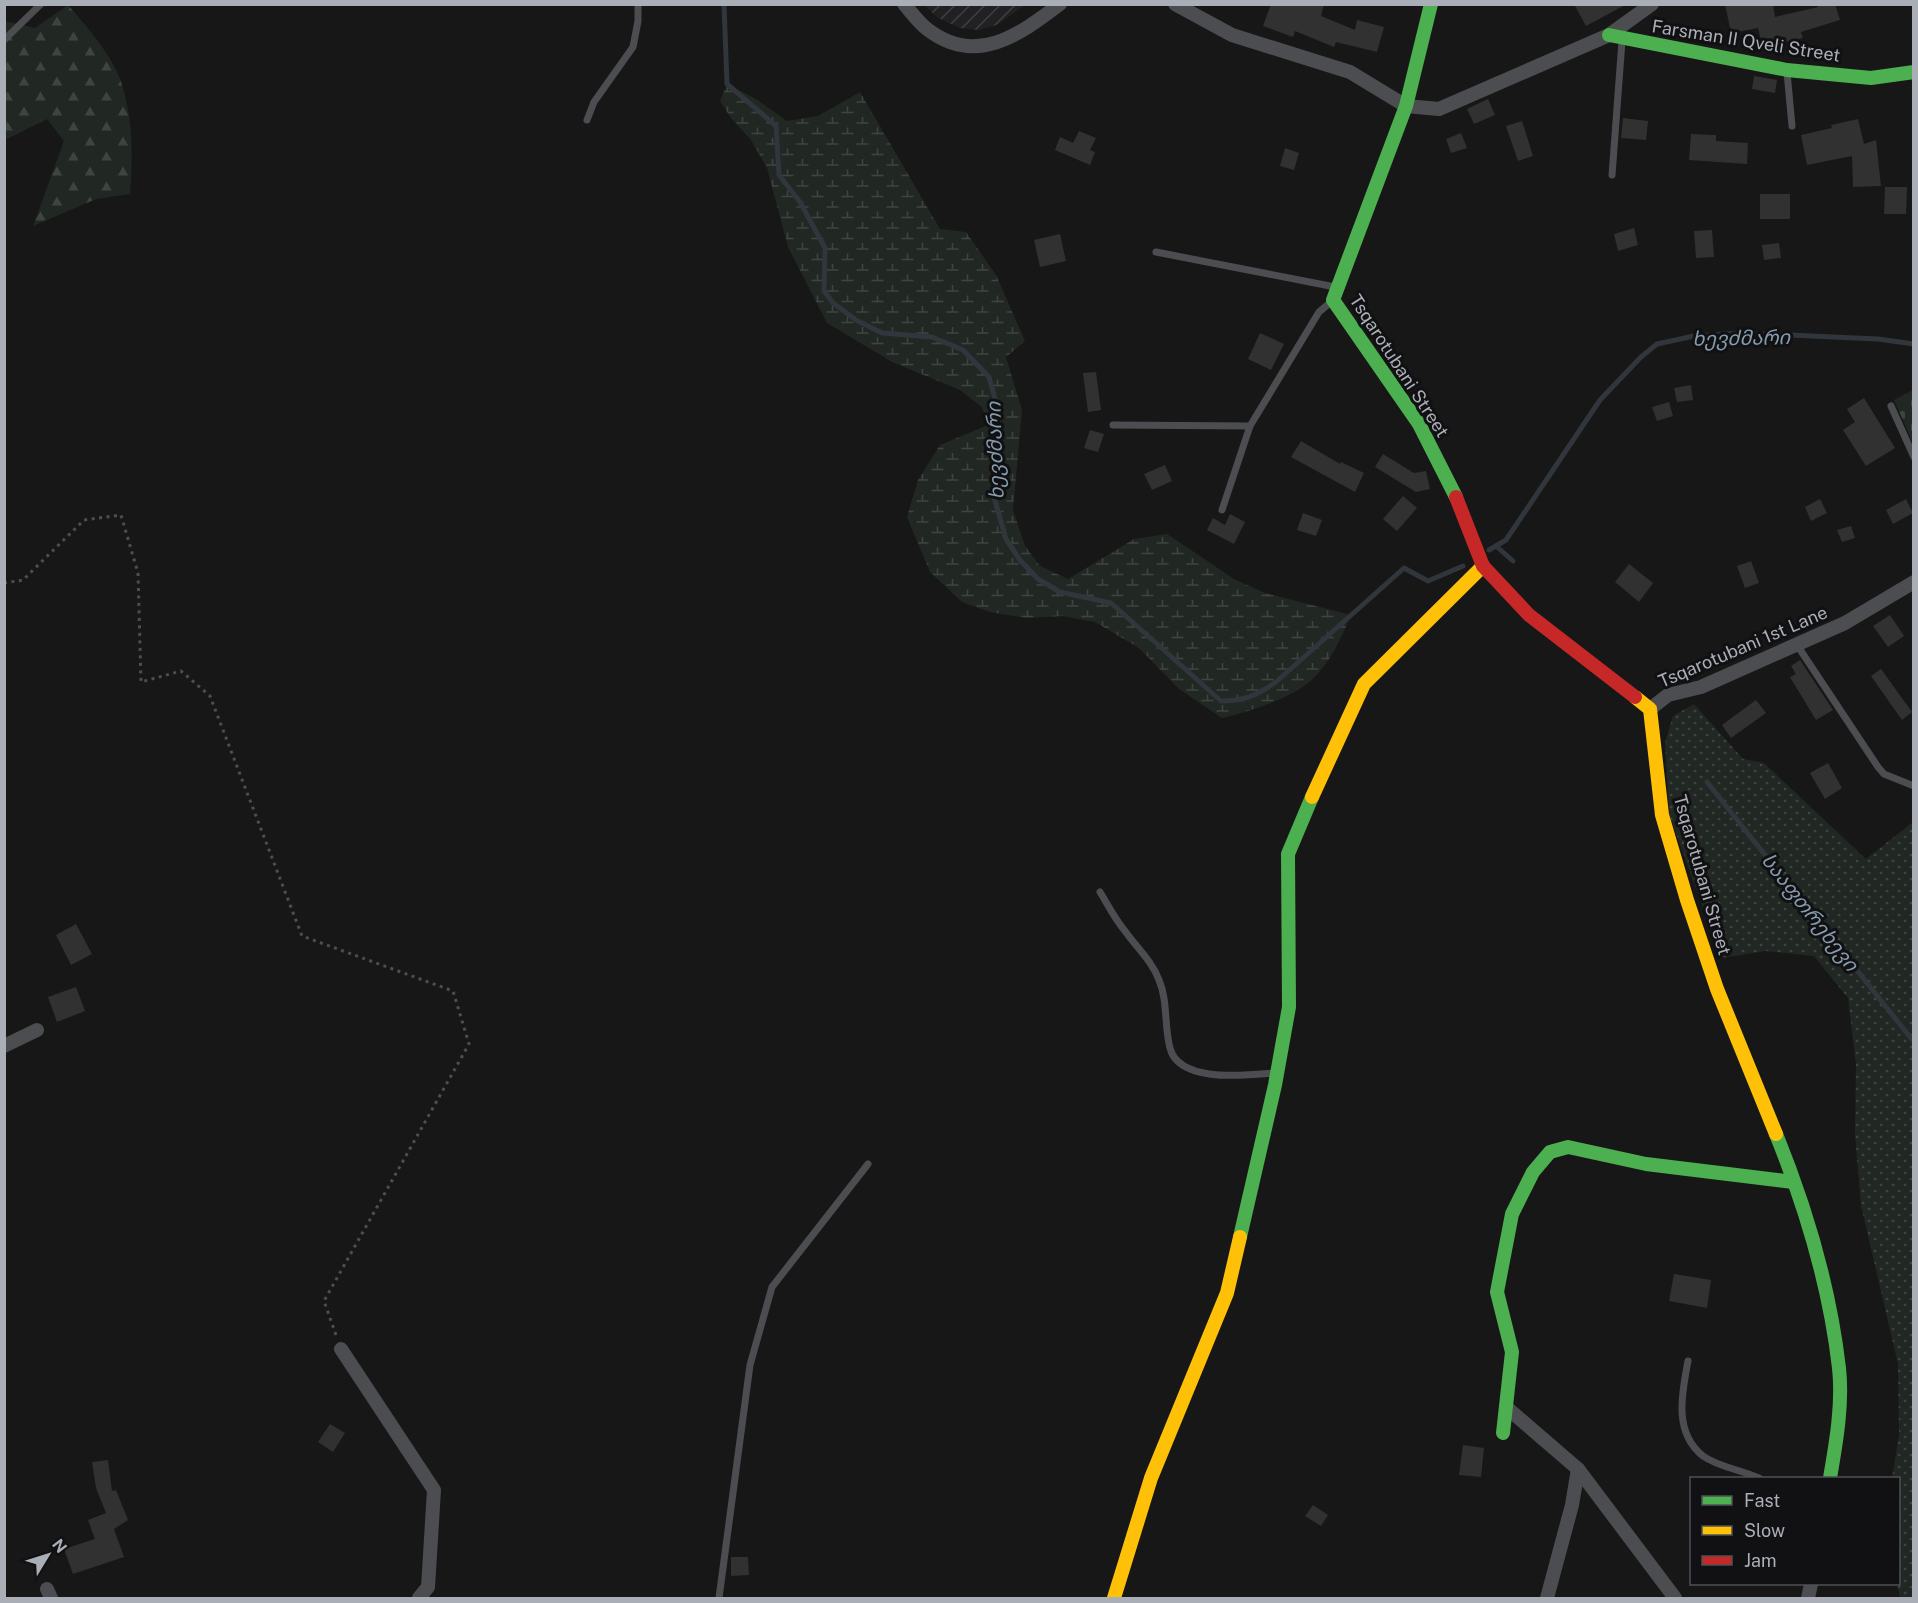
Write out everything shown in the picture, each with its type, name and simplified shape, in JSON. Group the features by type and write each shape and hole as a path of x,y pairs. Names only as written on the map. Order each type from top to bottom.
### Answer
{"street":[{"path":"904,4 926,29 955,44 994,46 1022,33 1060,4"},
{"path":"1174,4 1232,35 1350,72 1406,106 1439,109 1615,37 1652,4"},
{"name":"Tsqarotubani Street","path":"1431,4 1406,106 1336,294 1419,424 1464,512 1483,566 1529,615 1650,709 1662,815 1687,900 1717,989 1793,1182 1819,1261 1839,1370 1836,1441 1830,1477"},
{"name":"Farsman II Qveli Street","path":"1615,37 1787,70 1871,78 1914,72"},
{"path":"1114,1599 1151,1478 1227,1293 1277,1072 1289,1007 1288,855 1328,759 1364,684 1483,566"},
{"name":"Tsqarotubani 1st Lane","path":"1650,709 1668,696 1701,687 1845,623 1914,582"},
{"path":"4,1046 37,1030"},
{"path":"1503,1433 1512,1352 1497,1292 1512,1214 1533,1172 1550,1152 1568,1147 1646,1164 1793,1182"},
{"path":"341,1348 434,1490 428,1587 419,1599"},
{"path":"1506,1407 1578,1469 1675,1599"},
{"path":"1547,1599 1572,1505 1578,1469"}],"lane":[{"path":"4,39 41,4"},
{"path":"587,120 594,102 633,47 638,21 638,4"},
{"path":"1612,175 1615,37"},
{"path":"1787,70 1792,126"},
{"path":"1156,252 1336,294"},
{"path":"1222,510 1250,426 1319,312 1336,294"},
{"path":"1891,406 1914,457"},
{"path":"1113,425 1250,426"},
{"path":"1797,645 1878,767 1884,774 1914,786"},
{"path":"1100,892 1124,931 1153,965 1161,982 1170,1052 1181,1065 1203,1073 1234,1077 1277,1072"},
{"path":"719,1599 750,1365 772,1287 868,1164"},
{"path":"1688,1361 1680,1405 1688,1438 1704,1456 1754,1477"}],"path":[{"path":"4,583 23,580 84,520 121,515 138,573 141,682 181,671 210,696 302,936 453,991 469,1044 324,1301 341,1348"}],"shaded area":[{"path":"924,5 1025,5 997,25 978,30 960,28 938,18"}],"green space":[{"path":"68,5 106,53 122,85 126,98 131,139 130,194 96,199 33,226 64,141 47,119 5,140 4,21 35,28"},
{"path":"727,84 756,99 787,121 818,116 860,92 940,229 966,232 996,275 1025,341 1006,357 1022,410 1013,510 1025,546 1040,566 1068,579 1134,539 1167,534 1234,579 1265,593 1351,615 1334,651 1323,668 1309,682 1280,699 1222,718 1179,689 1139,648 1095,622 1062,616 1026,618 990,612 962,602 930,572 907,517 918,480 940,445 988,425 982,407 960,390 892,362 827,323 788,247 767,168 751,140 731,118 720,101"},
{"path":"1913,390 1913,443 1894,400"},
{"path":"1694,704 1743,759 1764,763 1866,859 1913,822 1913,1598 1900,1598 1897,1585 1900,1585 1900,1477 1892,1477 1899,1435 1898,1364 1861,1205 1855,1135 1856,1064 1848,998 1814,956 1766,951 1721,958 1669,814 1665,743 1673,716"}],"building":[{"path":"1271,4 1324,4 1321,16 1355,30 1357,20 1384,27 1377,52 1336,42 1334,47 1295,31 1293,37 1263,26"},
{"path":"1574,4 1627,4 1586,26"},
{"path":"1725,4 1773,4 1775,17 1818,7 1817,4 1835,4 1840,20 1801,32 1803,38 1781,43 1782,49 1764,53 1758,28 1731,33"},
{"path":"1754,76 1777,80 1775,93 1752,89"},
{"path":"1488,99 1495,115 1474,124 1467,109"},
{"path":"1623,118 1648,121 1646,140 1621,138"},
{"path":"1858,119 1864,144 1876,140 1881,186 1853,187 1852,156 1807,165 1801,135"},
{"path":"1522,121 1533,156 1518,161 1506,126"},
{"path":"1079,131 1096,138 1090,150 1095,152 1090,165 1055,150 1060,137 1073,143"},
{"path":"1461,133 1467,148 1451,153 1446,139"},
{"path":"1691,134 1716,135 1716,141 1748,143 1747,164 1689,160"},
{"path":"1285,148 1299,153 1294,170 1280,166"},
{"path":"1885,187 1907,187 1906,214 1884,214"},
{"path":"1760,194 1790,194 1790,219 1760,219"},
{"path":"1634,228 1638,245 1618,251 1614,234"},
{"path":"1712,230 1714,257 1696,258 1694,231"},
{"path":"1060,234 1066,261 1040,267 1034,240"},
{"path":"1779,243 1781,258 1764,260 1762,245"},
{"path":"1260,333 1284,344 1271,370 1248,359"},
{"path":"1096,372 1101,410 1088,412 1083,373"},
{"path":"1691,385 1693,400 1677,402 1674,388"},
{"path":"1864,398 1895,448 1866,466 1843,430 1855,422 1847,409"},
{"path":"1669,402 1673,416 1657,421 1652,407"},
{"path":"1090,430 1104,434 1098,452 1084,448"},
{"path":"1301,441 1340,464 1341,462 1364,473 1355,492 1291,457"},
{"path":"1383,454 1414,473 1426,471 1430,489 1416,492 1375,467"},
{"path":"1165,465 1172,481 1152,490 1144,474"},
{"path":"1403,496 1417,508 1397,531 1383,519"},
{"path":"1820,499 1827,513 1811,521 1805,507"},
{"path":"1906,499 1913,513 1893,524 1886,510"},
{"path":"1303,513 1322,520 1316,536 1297,530"},
{"path":"1230,514 1245,522 1234,544 1207,530 1213,518 1225,525"},
{"path":"1851,526 1855,538 1842,542 1837,530"},
{"path":"1751,561 1759,583 1745,588 1737,566"},
{"path":"1629,564 1653,583 1639,602 1615,582"},
{"path":"1890,615 1904,636 1888,647 1873,626"},
{"path":"1800,660 1833,710 1816,720 1790,677 1796,674 1791,666"},
{"path":"1881,669 1912,712 1902,720 1871,676"},
{"path":"1756,700 1766,713 1731,738 1722,725"},
{"path":"1828,763 1842,788 1825,799 1810,773"},
{"path":"76,924 92,954 71,965 56,935"},
{"path":"76,987 85,1011 57,1022 48,997"},
{"path":"1674,1274 1711,1280 1707,1308 1669,1301"},
{"path":"330,1424 345,1433 333,1452 318,1442"},
{"path":"1463,1445 1484,1448 1481,1477 1459,1475"},
{"path":"108,1460 112,1491 116,1490 128,1520 114,1529 124,1557 73,1574 64,1549 95,1539 88,1520 106,1513 96,1488 92,1462"},
{"path":"1313,1505 1328,1515 1321,1526 1305,1516"},
{"path":"731,1557 748,1557 749,1575 731,1576"}],"waterway":[{"name":"ხევძმარი","path":"724,4 727,84 776,126 779,175 800,202 825,248 824,291 833,303 856,320 882,333 932,337 963,350 989,377 997,406 999,433 1000,466 994,497 1006,539 1020,560 1038,579 1060,592 1111,603 1221,701 1250,696 1276,682 1404,568 1428,581 1463,566"},
{"name":"ხევძმარი","path":"1489,550 1506,540 1600,400 1641,357 1657,344 1694,336 1741,333 1878,339 1914,344"},
{"name":"სააფთრეხევი","path":"1496,546 1513,561"},
{"name":"სააფთრეხევი","path":"1707,782 1914,1042"}],"traffic: fast":[{"path":"1431,4 1406,106 1333,300 1419,424 1456,497"},
{"path":"1609,35 1787,70 1871,78 1914,72"},
{"path":"1240,1237 1275,1085 1289,1007 1288,854 1312,797"},
{"path":"1776,1134 1807,1220 1823,1279 1835,1338 1840,1395 1830,1477"},
{"path":"1503,1433 1512,1352 1497,1292 1512,1214 1533,1172 1550,1152 1568,1147 1646,1164 1793,1182"}],"traffic: slow":[{"path":"1312,797 1364,684 1483,566"},
{"path":"1635,697 1650,709 1662,815 1687,900 1717,989 1776,1134"},
{"path":"1114,1598 1151,1478 1227,1293 1240,1237"}],"traffic: jam":[{"path":"1456,497 1483,566 1529,615 1635,697"}]}
